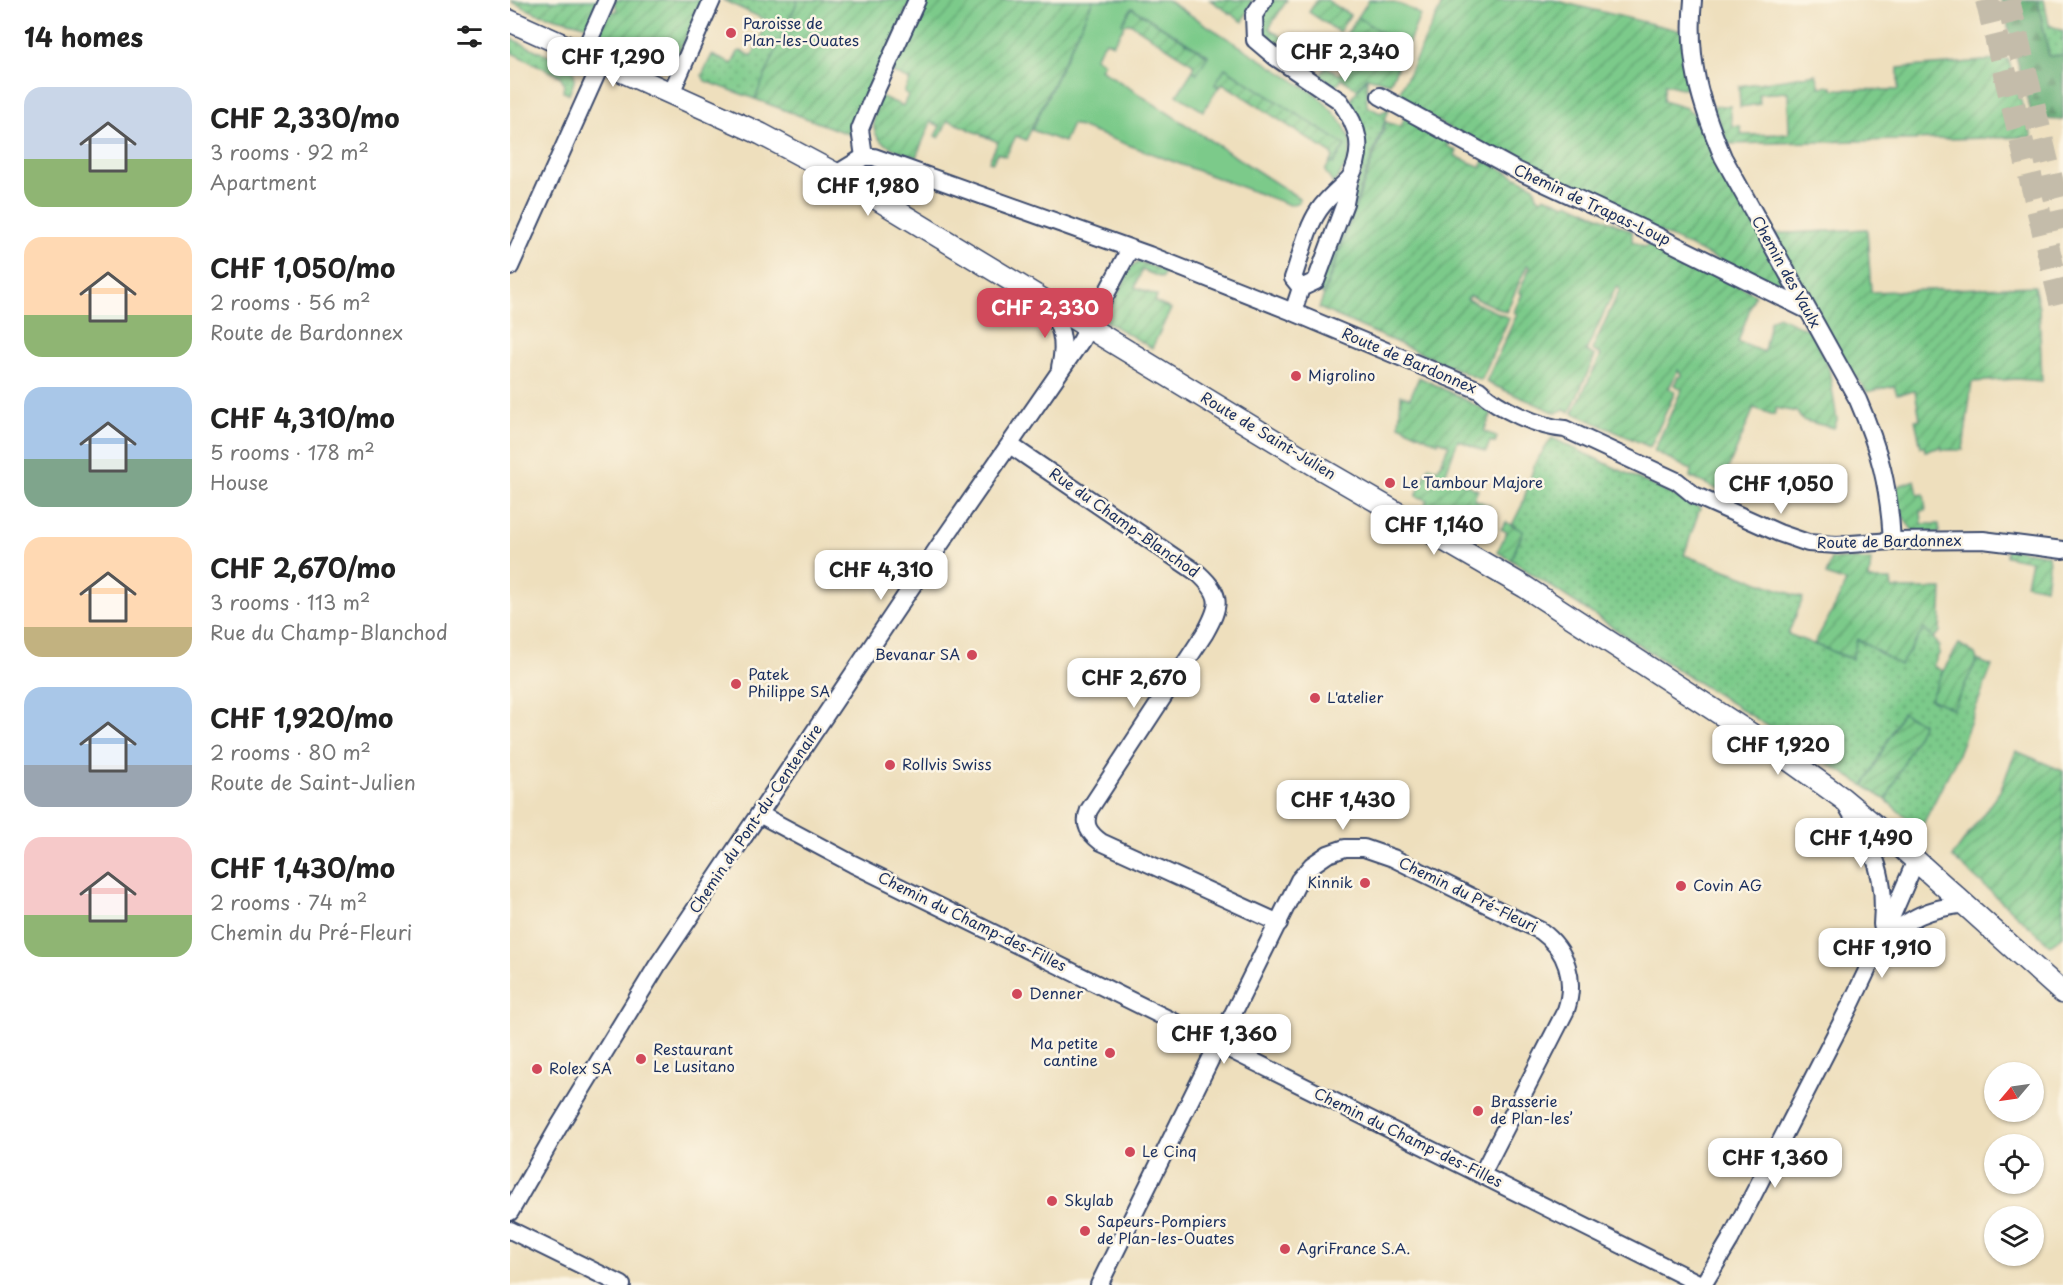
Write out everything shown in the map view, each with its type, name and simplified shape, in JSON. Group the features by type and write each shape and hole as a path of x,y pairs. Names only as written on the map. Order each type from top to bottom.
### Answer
{"main road":[{"name":"Route de Saint-Julien","path":"510,21 761,134 836,174 1323,470 1572,617 1768,745 1842,798 1916,860 2063,993"}],"street":[{"path":"583,54 607,0"},
{"path":"671,93 712,0"},
{"path":"836,174 847,165 864,157 860,129 916,0"},
{"path":"1264,0 1254,15 1255,40 1264,49 1340,101 1356,131 1359,151 1345,203 1316,281 1297,283"},
{"name":"Chemin des Vaulx","path":"1693,0 1691,32 1696,83 1711,127 1723,157 1858,400 1875,438 1887,482 1892,541"},
{"path":"510,267 602,62"},
{"name":"Chemin de Trapas-Loup","path":"1380,96 1516,170 1645,230 1807,310"},
{"name":"Route de Bardonnex","path":"864,157 886,160 1130,249 1293,312 1479,390 1492,403 1549,428 1565,429 1677,481 1694,495 1779,533 1808,543 1837,545 1892,541 1983,540 2063,550"},
{"path":"1293,312 1297,283 1319,210 1350,178"},
{"path":"1088,327 1130,249"},
{"name":"Chemin du Pont-du-Centenaire","path":"1047,302 1062,334 1064,347 1058,375"},
{"name":"Chemin du Pont-du-Centenaire","path":"510,1212 558,1128 651,976 933,555 1058,375 1088,327"},
{"name":"Rue du Champ-Blanchod","path":"1010,445 1199,573 1210,584 1217,600 1218,608 1205,633 1089,810 1086,823 1088,829 1101,842 1279,923"},
{"path":"1842,798 1872,850 1880,873 1884,899 1881,941"},
{"name":"Chemin du Champ-des-Filles","path":"759,814 853,864 1703,1285"},
{"name":"Chemin du Pré-Fleuri","path":"1099,1285 1299,880 1312,865 1338,850 1364,848 1393,858 1541,931 1557,945 1568,967 1571,984 1569,1001 1482,1174"},
{"path":"1703,1285 1735,1231 1881,941 1916,860"},
{"path":"1881,941 1918,915 1965,904"},
{"path":"510,1230 622,1285"}],"green space":[{"path":"601,0 589,26 536,13 510,1"},
{"path":"614,0 702,0 677,57 668,62 657,63 596,40 607,15 617,10"},
{"path":"723,0 798,0 755,99 705,81 702,75 712,55 732,64 738,52 752,56 768,21"},
{"path":"798,0 911,0 851,135 755,99"},
{"path":"923,0 1093,0 1026,140 1016,136 1006,156 997,153 993,162 989,161 998,142 948,120 939,138 935,136 940,126 931,122 916,157 893,148 878,138 874,122 880,96 903,106 908,95 904,92 910,80 891,72"},
{"path":"1093,0 1167,0 1317,95 1338,117 1349,137 1348,158 1333,184 1325,171 1330,162 1333,164 1345,146 1225,68 1215,85 1219,87 1203,111 1177,95 1193,70 1196,73 1208,55 1132,8 1122,23 1125,25 1113,44 1106,41 1095,57 1104,63 1100,69 1299,198 1299,202 1290,205 1072,124 1064,142 1032,130"},
{"path":"1210,0 1253,0 1243,22"},
{"path":"1273,0 1287,0 1269,28 1283,38 1275,50 1263,38 1260,26"},
{"path":"1317,0 1327,0 1350,15 1339,32 1309,12"},
{"path":"1369,0 1396,3 1420,15 1406,49 1358,17"},
{"path":"1444,0 1553,0 1686,32 1690,90 1665,84 1663,101 1686,108 1701,119 1793,295 1541,176 1511,151 1503,159 1397,98"},
{"path":"2001,0 2038,0 2049,56 2063,55 2063,120 2041,119 2031,112"},
{"path":"2038,0 2044,0 2049,25 2063,31 2063,55 2049,56"},
{"path":"1132,8 1208,56 1197,73 1193,70 1193,64 1130,23 1125,25 1122,23"},
{"path":"1358,17 1406,49 1390,83 1367,77 1357,89 1342,79 1336,86 1320,76 1326,66 1340,75 1359,45 1345,36"},
{"path":"510,38 570,66 575,76 569,94 563,92 564,83 560,76 510,52"},
{"path":"1290,42 1317,60 1311,70 1283,52"},
{"path":"2008,59 2032,137 1728,144 1713,106 1730,106 1732,126 1740,126 1742,135 1789,134 1788,92 1759,94 1760,104 1740,107 1739,86 1816,74 1820,87 1898,90 1898,68"},
{"path":"1225,68 1345,145 1333,164 1330,162 1333,158 1332,154 1224,84 1219,87 1215,84"},
{"path":"1367,78 1367,106 1380,113 1389,109 1323,294 1317,292 1363,167 1350,104 1353,96"},
{"path":"1405,116 1450,141 1447,146 1457,151 1455,156 1481,167 1484,160 1534,186 1537,197 1542,199 1544,196 1565,205 1570,203 1632,231 1632,241 1645,247 1654,242 1755,294 1738,342 1764,352 1770,321 1778,316 1811,331 1829,369 1837,420 1834,428 1802,420 1797,412 1776,408 1774,415 1754,408 1719,490 1690,477 1691,470 1654,451 1682,389 1674,385 1678,377 1682,376 1678,370 1669,388 1675,392 1650,447 1573,413 1601,355 1592,350 1620,289 1616,287 1586,351 1595,356 1570,412 1564,409 1556,413 1486,382 1517,314 1514,312 1522,294 1519,292 1530,267 1527,265 1506,312 1470,296 1467,299 1509,318 1481,380 1319,308 1386,122 1401,127"},
{"path":"877,168 897,174 889,194 864,178 866,169"},
{"path":"1867,229 1871,292 2034,286 2039,307 2042,381 2016,379 1972,382 1963,450 1942,450 1942,447 1925,451 1924,446 1921,447 1915,420 1920,419 1915,391 1897,394 1894,386 1867,392 1841,357 1771,234"},
{"path":"1140,262 1165,271 1162,278 1142,270 1135,287 1157,296 1155,302 1171,309 1152,348 1105,319 1132,266"},
{"path":"1419,377 1492,413 1484,431 1497,437 1495,443 1490,441 1486,452 1458,440 1445,475 1478,490 1474,499 1490,506 1472,539 1422,512 1427,500 1416,496 1429,466 1438,469 1449,445 1439,440 1438,443 1399,425 1401,395 1410,398"},
{"path":"1552,438 1700,508 1684,555 1803,598 1788,634 1851,659 1856,639 1924,628 1940,646 1938,650 1940,652 1933,666 1943,671 1930,699 1953,708 1977,660 1992,666 1956,759 1920,830 1886,800 1922,723 1902,713 1864,786 1659,658 1511,560 1523,532 1512,525 1522,505 1535,463"},
{"path":"1915,480 1918,495 1924,494 1926,511 1921,511 1922,524 1939,524 1939,533 1914,532 1900,511 1897,499 1898,486"},
{"path":"1506,522 1523,531 1511,560 1497,552 1507,532 1501,529"},
{"path":"2007,548 2048,555 2046,588 2026,584 2031,561 2006,556"},
{"path":"1831,559 1871,560 1869,580 1891,580 1892,589 1942,589 1940,632 1933,638 1924,629 1900,665 1857,639 1852,659 1814,644 1846,582 1826,575"},
{"path":"1959,644 1975,654 1977,660 1953,709 1930,699"},
{"path":"1902,713 1923,723 1886,800 1864,786"},
{"path":"2016,751 2063,771 2063,936 2050,945 1952,857 2000,791"}],"tunnel":[{"path":"1987,0 2063,310"},
{"path":"2008,0 2063,229"}],"place":[{"name":"Paroisse de Plan-les-Ouates","path":"731,33"},
{"name":"Migrolino","path":"1296,376"},
{"name":"Le Tambour Majore","path":"1390,483"},
{"name":"Bevanar SA","path":"972,655"},
{"name":"Patek Philippe SA","path":"736,684"},
{"name":"L'atelier","path":"1315,698"},
{"name":"Rollvis Swiss","path":"890,765"},
{"name":"Kinnik","path":"1365,883"},
{"name":"Covin AG","path":"1681,886"},
{"name":"Denner","path":"1017,994"},
{"name":"Ma petite cantine","path":"1110,1053"},
{"name":"Restaurant Le Lusitano","path":"641,1059"},
{"name":"Rolex SA","path":"537,1069"},
{"name":"Brasserie de Plan-les’","path":"1478,1111"},
{"name":"Le Cinq","path":"1130,1152"},
{"name":"Skylab","path":"1052,1201"},
{"name":"Sapeurs-Pompiers de Plan-les-Ouates","path":"1085,1231"},
{"name":"AgriFrance S.A.","path":"1285,1249"}]}
